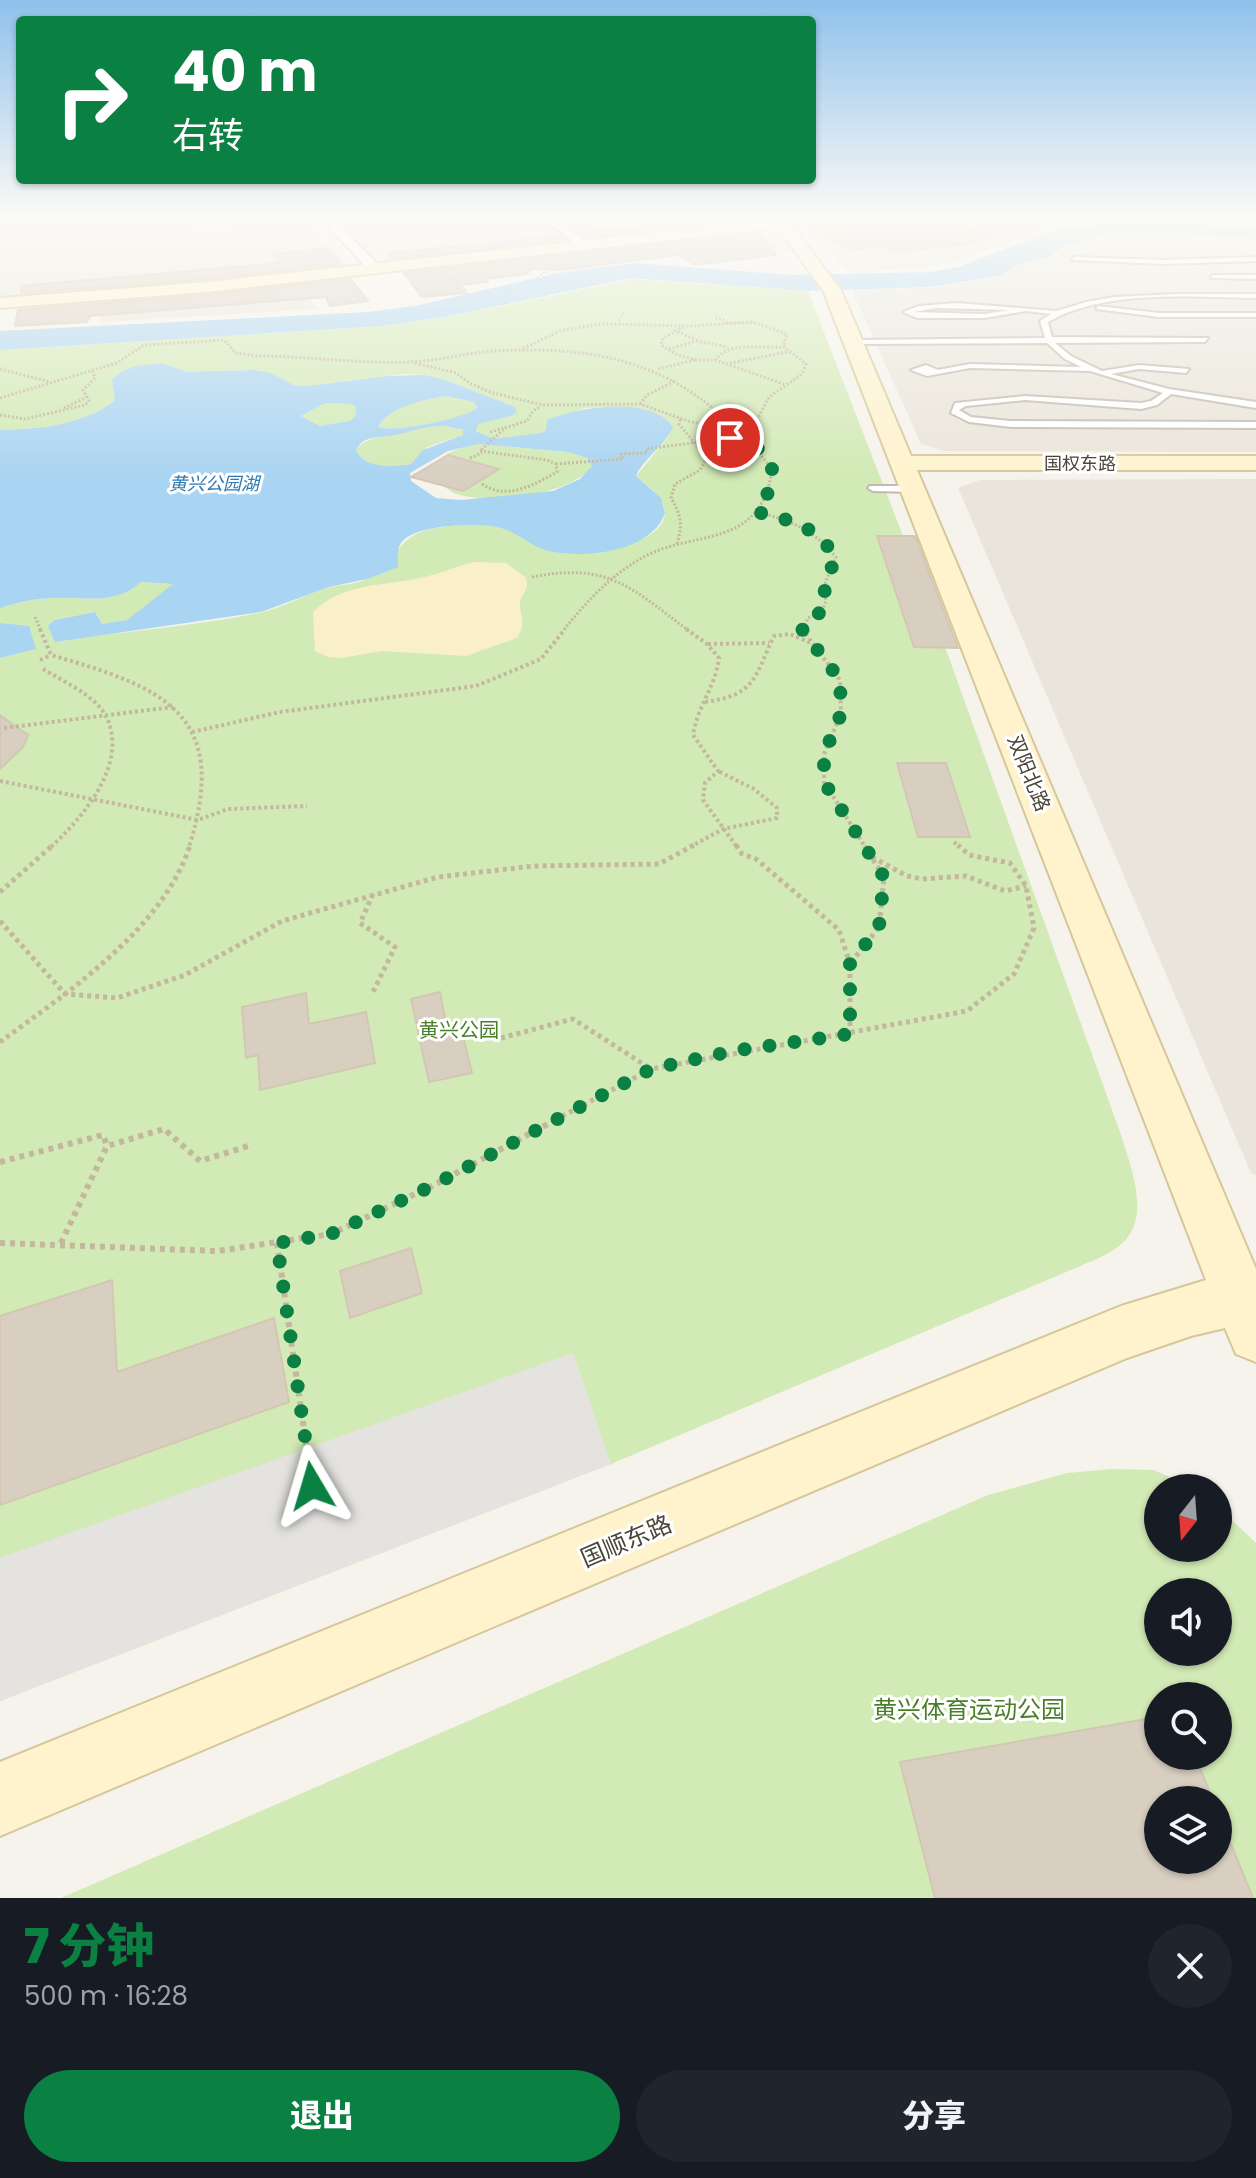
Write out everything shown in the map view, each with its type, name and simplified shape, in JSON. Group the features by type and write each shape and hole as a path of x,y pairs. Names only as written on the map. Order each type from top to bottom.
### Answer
{"street":[{"name":"双阳北路","path":"837,303 1251,1310"},
{"name":"国权东路","path":"910,476 1256,463"},
{"name":"国顺东路","path":"0,1799 1121,1333 1191,1309 1251,1310"}],"lane":[{"path":"1102,303 1059,313 1044,321 1043,331 1067,358 1102,373 1169,392 1256,405"},
{"path":"1087,305 1144,314 1256,315"},
{"path":"1025,309 985,316 917,316 907,312 941,307 1025,309 1059,313"},
{"path":"853,342 1205,340"},
{"path":"935,371 972,366 1056,371 1091,369"},
{"path":"1102,373 1139,367 1186,371"},
{"path":"1169,392 1154,403 1141,406 1014,398 966,403 958,405 954,411 969,419 1027,425 1256,425"},
{"path":"873,488 910,476"}],"path":[{"path":"619,322 624,311"},
{"path":"407,362 456,373 471,384 493,393 543,405 640,404 691,422 738,424 759,416 769,397 802,374 806,364 787,352 784,347 787,334 772,325 715,318"},
{"path":"521,349 557,331 619,322 688,326 716,325 732,320"},
{"path":"688,326 674,330 663,338 661,345 696,360"},
{"path":"674,330 697,341 728,347 784,347"},
{"path":"0,398 117,363 144,345 224,340 236,353 256,356 407,362 521,349 572,350 657,370 691,388 738,424 772,469 769,491 757,512 728,532 643,557 612,578 578,612 541,659 476,686 280,712 192,732"},
{"path":"668,349 697,341"},
{"path":"715,360 718,353 728,347"},
{"path":"723,364 787,352"},
{"path":"657,370 696,360 715,360 785,384"},
{"path":"0,369 51,382"},
{"path":"0,415 25,419 85,405 89,401 83,390 95,378 92,369"},
{"path":"640,404 647,395 676,381"},
{"path":"490,432 527,421 533,411 543,405"},
{"path":"677,545 683,527 680,511 671,498 675,484 700,470 707,458 679,424 681,417"},
{"path":"482,453 480,451 505,428"},
{"path":"470,458 482,453 544,458 556,464 623,459 621,454 647,453 646,449 730,438 752,440"},
{"path":"482,484 488,489 504,492 526,489 557,472 556,464"},
{"path":"757,512 791,521 821,536 836,557 824,586 826,601 822,612 808,618 802,629 840,680 841,714 824,754 824,782 884,877 879,927 850,964"},
{"path":"0,921 65,994 117,998 185,975 282,921 374,893 438,877 534,866 659,864 723,829 777,818 777,808 754,789 718,771 693,735 695,720 716,681 719,658 707,644 612,578 563,571 532,577"},
{"path":"35,617 51,655"},
{"path":"704,702 727,700 747,692 758,677 774,636 790,634 811,643"},
{"path":"707,644 770,643"},
{"path":"0,1042 65,994 138,928 179,871 198,820 200,767 192,732 174,707 129,678 51,655 40,660"},
{"path":"0,892 49,852 92,799 114,756 107,716 73,688 43,669"},
{"path":"4,728 174,707"},
{"path":"718,771 705,783 703,800 742,854 756,859 839,930 850,964 850,1034"},
{"path":"0,781 198,820 228,809 307,806"},
{"path":"0,1243 218,1251 331,1234 432,1186 651,1069 733,1051 850,1034 967,1011 1014,974 1034,928 1026,886 1010,863 969,855 954,842"},
{"path":"870,856 907,876 922,879 966,876 1005,891 1026,886"},
{"path":"373,992 395,947 360,923 374,893"},
{"path":"501,1038 573,1019 651,1069"},
{"path":"107,1146 164,1129 200,1161 248,1146"},
{"path":"0,1162 103,1135 107,1146 61,1243"},
{"path":"277,1243 312,1486"}],"shaded area":[{"path":"105,303 312,303 317,309 99,322"},
{"path":"858,303 1256,303 1256,452 944,451 921,444"},
{"path":"1256,479 1256,1175 1251,1173 958,488 980,480"},
{"path":"573,1353 611,1464 0,1701 0,1558"}],"green space":[{"name":"黄兴公园","path":"518,303 812,303 931,608 1120,1132 1135,1185 1137,1213 1134,1226 1123,1242 1098,1258 611,1464 0,1701 0,658 36,649 8,624 0,623 0,608 42,599 111,597 141,582 174,584 127,620 102,624 95,612 55,620 55,642 268,611 327,588 364,580 384,566 409,539 427,530 444,527 472,524 499,527 559,553 587,553 624,546 655,531 663,520 664,507 660,498 636,476 669,436 636,409 607,407 584,408 541,433 495,439 475,430 478,423 511,416 515,407 443,379 402,374 309,386 294,385 271,373 255,370 188,373 164,364 139,366 114,381 115,400 90,415 45,427 0,430 0,350 384,326"},
{"path":"446,396 474,402 477,409 428,424 378,427 399,409"},
{"path":"325,403 352,404 356,407 356,416 349,421 320,426 301,416"},
{"path":"446,426 463,430 463,435 427,447 411,464 373,464 356,451 361,445 382,435"},
{"path":"479,444 568,452 587,458 592,466 582,476 549,491 509,498 457,494 436,481 433,467 443,457"},
{"name":"黄兴体育运动公园","path":"1112,1469 1154,1470 1163,1474 1144,1474 1144,1562 1232,1562 1232,1520 1256,1543 1256,1898 61,1898 988,1495 1067,1473"}],"sand":[{"path":"474,562 506,563 525,577 527,585 520,603 522,626 517,638 466,656 382,651 342,658 328,657 315,651 313,612 339,594 416,579"}],"water":[{"path":"430,303 514,303 382,326 0,350 0,331 368,312"},
{"name":"黄兴公园湖","path":"164,364 188,372 255,370 271,373 294,385 309,386 387,376 424,375 443,379 515,407 517,412 511,416 478,424 476,431 495,439 541,433 546,430 547,420 576,411 631,407 648,411 662,417 673,427 636,476 661,498 665,513 658,526 646,537 630,545 594,553 545,550 507,530 491,526 433,528 408,537 401,543 398,567 367,579 329,587 261,612 55,642 48,626 55,620 95,612 102,624 127,620 173,584 141,582 112,597 42,599 0,608 0,430 45,427 90,415 115,400 112,380 117,375 136,366","holes":["446,396 474,402 477,408 428,424 378,427 391,414 418,402","325,403 352,404 356,407 356,416 349,421 320,426 301,416","446,426 463,430 463,435 423,450 411,464 373,464 356,451 362,442 372,438","479,444 568,452 587,458 592,466 580,479 553,491 461,500 436,498 411,481 410,473 448,451"]},
{"path":"0,623 29,626 36,649 0,658"}],"building":[{"path":"112,303 257,303 90,316 87,322 15,326 18,310"},
{"path":"328,303 356,303 330,306"},
{"path":"448,455 499,469 463,491 411,477"},
{"path":"877,536 915,536 958,648 914,647"},
{"path":"0,715 28,735 23,747 0,769"},
{"path":"897,763 946,763 970,837 918,837"},
{"path":"440,992 446,1023 459,1020 472,1073 429,1082 411,999"},
{"path":"306,993 309,1024 366,1012 375,1063 260,1090 258,1055 246,1058 242,1007"},
{"path":"411,1248 422,1293 350,1318 340,1271"},
{"path":"112,1280 117,1372 274,1318 289,1402 0,1505 0,1316"},
{"path":"1144,1719 1144,1770 1201,1770 1207,1786 1144,1786 1144,1874 1232,1874 1232,1847 1253,1898 935,1898 900,1762"}],"route":[{"path":"312,1486 277,1243 331,1234 432,1186 651,1069 733,1051 850,1034 850,964 879,927 884,877 824,782 824,754 841,714 840,680 802,629 808,618 822,612 826,601 824,586 836,557 821,536 791,521 757,512 769,491 772,469 752,440 730,438"}]}
